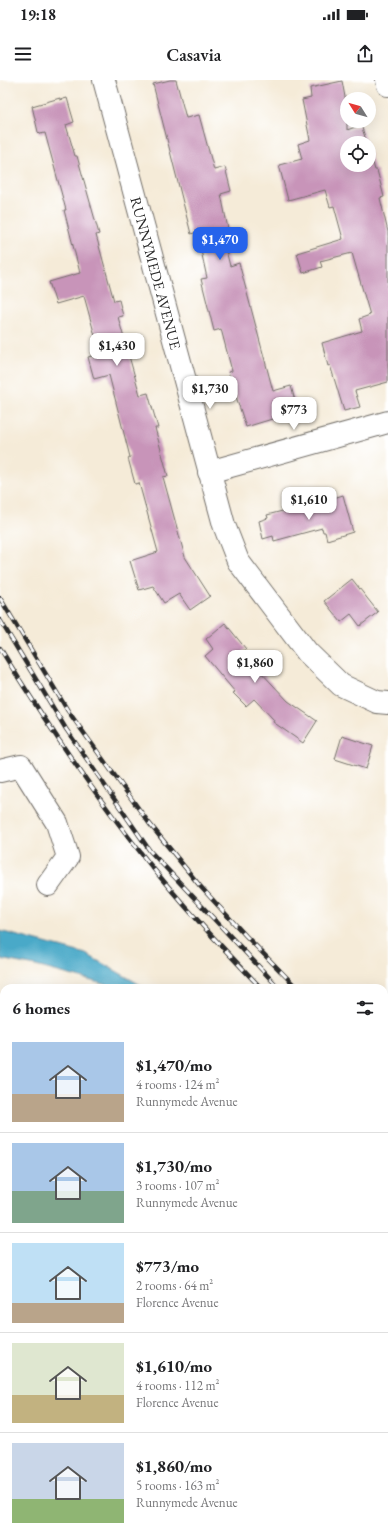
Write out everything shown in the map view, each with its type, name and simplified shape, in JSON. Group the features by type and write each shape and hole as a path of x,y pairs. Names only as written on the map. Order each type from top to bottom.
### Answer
{"street":[{"name":"RUNNYMEDE AVENUE","path":"104,80 209,472 224,524 238,560 307,652 341,685 377,702 388,703"},
{"path":"387,80 388,85"},
{"path":"209,472 388,422"},
{"path":"0,771 21,766 57,823 68,857 48,885"}],"water":[{"path":"0,931 86,954 139,984 103,984 36,966 0,959"}],"building":[{"path":"176,80 186,118 199,115 214,170 225,167 231,191 221,194 228,229 221,231 230,266 239,263 273,391 291,386 297,408 281,413 282,416 246,427 228,372 232,371 221,329 214,331 201,279 207,278 197,232 191,234 153,84"},
{"path":"342,81 344,92 340,92 340,128 347,128 347,130 353,128 362,128 365,136 340,136 340,172 376,172 377,170 384,197 380,198 388,232 388,382 355,391 360,407 344,411 330,365 328,366 322,343 362,331 359,319 370,315 352,253 320,261 322,267 303,273 297,253 343,239 334,206 330,207 325,190 288,200 279,165 302,159 298,144 310,140 302,100 311,98 310,88"},
{"path":"60,98 60,100 67,98 74,122 66,125 75,156 77,156 99,234 96,235 114,301 119,300 123,316 118,317 140,395 148,393 158,428 155,428 168,476 163,477 185,557 210,596 190,610 179,594 164,603 153,586 139,590 130,561 158,552 139,483 135,484 128,458 130,457 109,375 94,379 88,357 100,354 84,296 56,304 49,282 80,273 64,210 66,210 45,133 40,134 38,132 32,106"},
{"path":"343,495 353,532 327,540 325,532 323,532 322,528 274,541 273,536 263,539 259,521 268,518 267,515 298,507 299,509"},
{"path":"352,579 378,612 360,626 351,614 341,622 324,601"},
{"path":"225,623 246,649 242,652 288,701 317,721 303,743 273,722 274,720 254,699 246,706 233,693 235,692 205,656 213,649 206,639"},
{"path":"342,736 373,746 366,769 335,759"}],"railway":[{"path":"0,598 68,711 149,823 200,886 293,984"},
{"path":"0,620 66,729 150,851 275,984"},
{"path":"0,648 35,703 108,810 161,878 217,942 257,984"}]}
